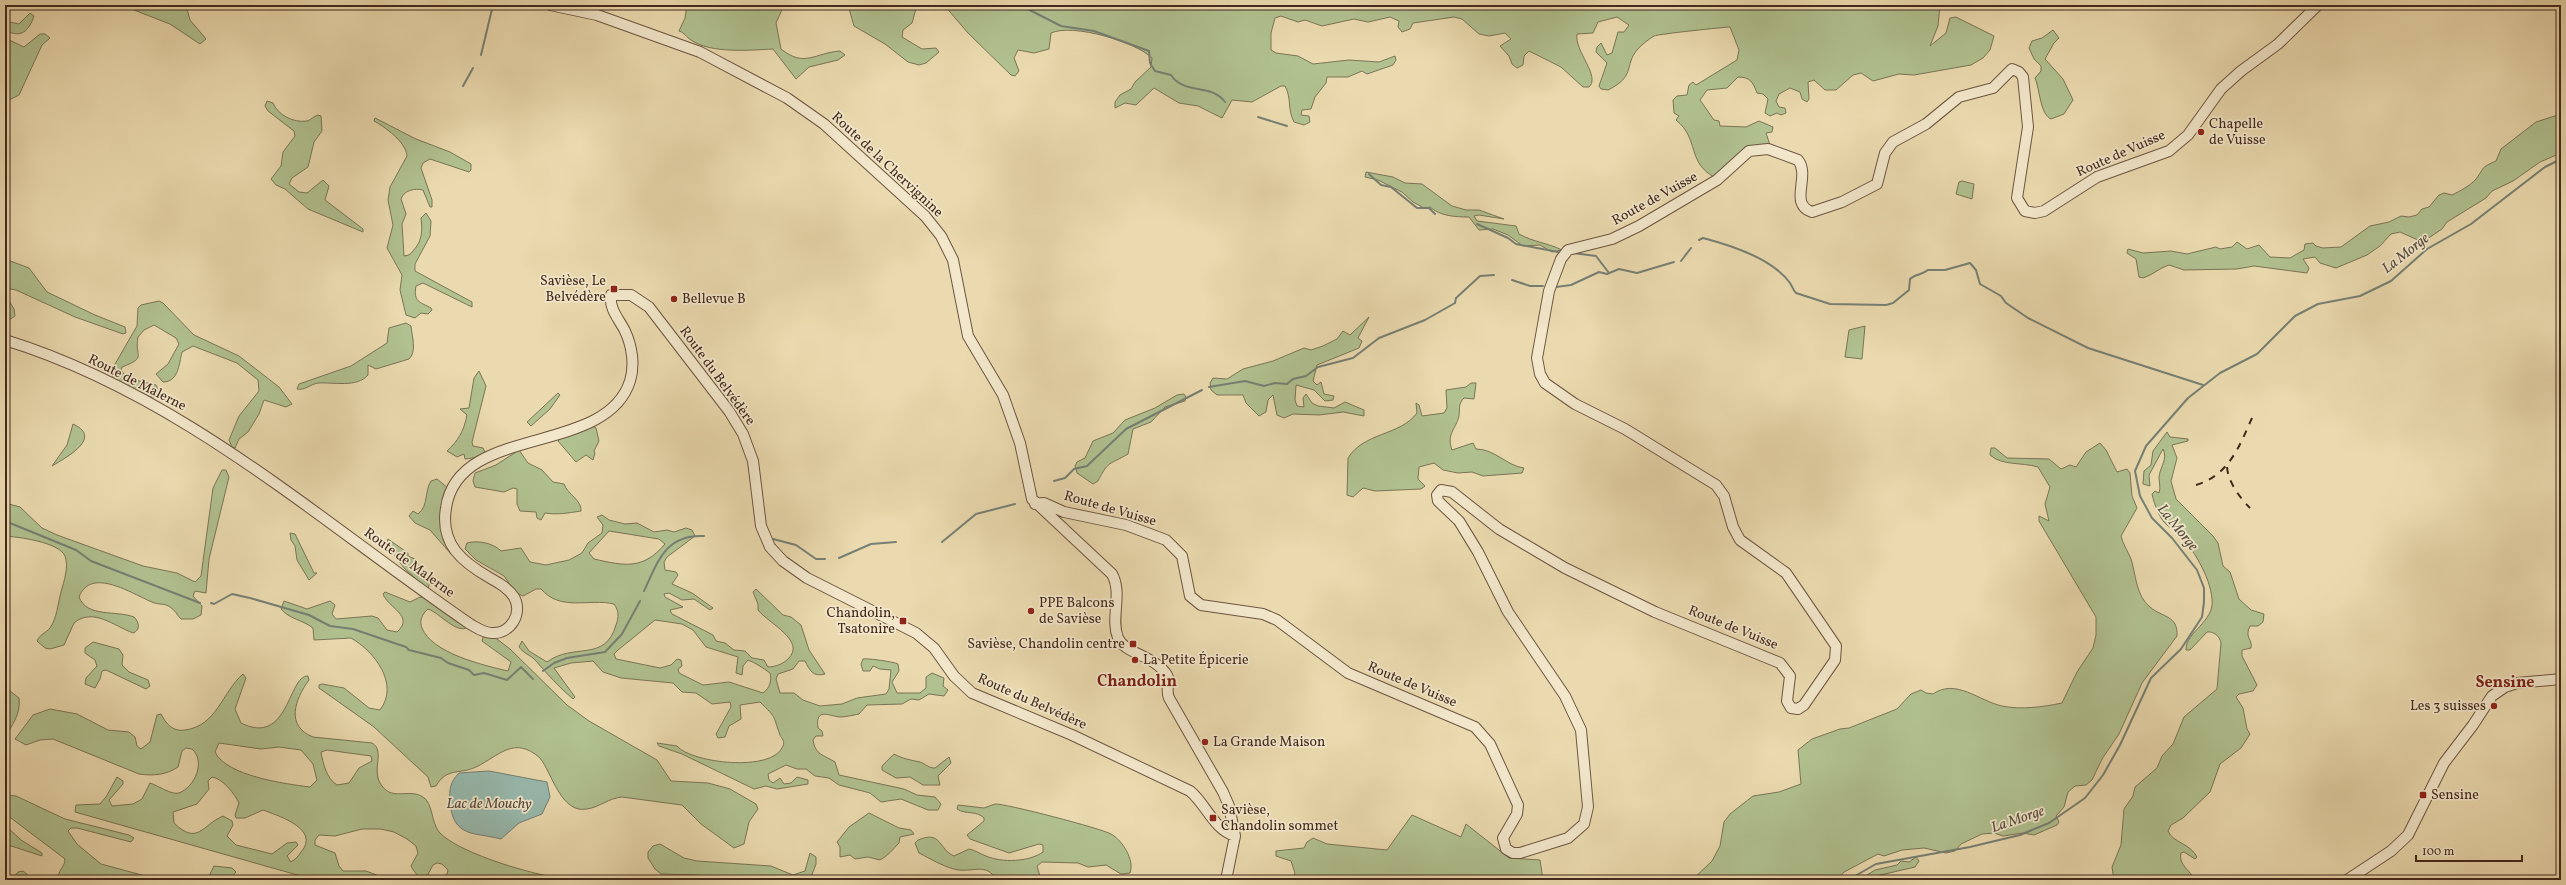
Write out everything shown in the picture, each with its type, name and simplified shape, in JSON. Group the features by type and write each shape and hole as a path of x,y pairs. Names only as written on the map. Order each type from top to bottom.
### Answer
{"street":[{"name":"Route de la Chervignine","path":"550,5 604,17 700,52 782,96 820,121 929,221 944,240 953,260 968,336 1003,395 1020,443 1029,494 1035,504"},
{"name":"Route de Vuisse","path":"1035,504 1042,502 1064,512 1126,525 1166,540 1182,556 1190,596 1201,605 1263,614 1277,620 1348,673 1477,729 1490,744 1518,803 1517,814 1503,838 1506,849 1513,853 1524,852 1565,839 1581,829 1587,816 1583,739 1578,721 1565,696 1508,612 1483,561 1463,528 1454,515 1436,497 1440,491 1444,489 1452,492 1499,529 1565,568 1655,612 1780,662 1790,674 1787,701 1791,708 1798,709 1804,705 1833,665 1837,654 1832,640 1786,573 1740,540 1733,527 1724,496 1716,485 1625,429 1574,404 1544,381 1538,364 1538,351 1549,291 1565,253 1573,248 1608,240 1628,232 1713,182 1746,152 1757,148 1773,150 1798,160 1803,172 1800,194 1802,204 1810,211 1824,209 1877,184 1886,150 1899,138 1926,124 1959,97 1993,88 2012,69 2019,72 2022,77 2028,124 2016,198 2025,211 2039,213 2098,177 2158,156 2180,143 2221,89 2241,71 2278,44 2318,5"},
{"name":"Route de Malerne","path":"5,340 33,349 81,369 168,413 298,501 470,624 490,633 501,632 510,625 516,614 516,603 506,588 468,565 453,549 445,518 447,502 452,490 462,475 483,460 593,421 610,411 619,401 631,375 632,360 628,341 611,305 611,295"},
{"name":"Route du Belvédère","path":"611,295 631,295 645,304 739,425 753,461 761,526 770,547 783,562 808,578 916,633 934,648 954,676 972,693 1080,739 1186,788 1201,801 1223,830 1235,836"},
{"path":"1035,504 1110,572 1116,589 1116,631 1120,642 1125,647 1151,659 1159,665 1168,678 1166,691 1173,706 1225,795 1235,836 1226,880"},
{"path":"2347,880 2392,851 2408,835 2444,763 2473,725 2492,696 2505,687 2517,683 2561,679"}],"green space":[{"path":"121,5 180,5 187,9 190,20 206,39 200,44 170,24"},
{"path":"687,5 784,5 776,23 781,49 789,55 803,59 840,51 845,55 838,60 809,67 796,79 773,49 720,49 699,44 691,40 679,31 685,18"},
{"path":"848,5 917,5 912,23 903,30 902,37 922,49 936,48 939,52 926,63 919,65 908,62 885,44 854,26"},
{"path":"944,5 1940,5 1938,26 1930,46 1946,33 1950,18 1956,17 1994,36 1990,50 1983,58 1971,65 1914,75 1899,74 1873,81 1861,73 1853,75 1836,90 1825,90 1814,80 1808,82 1809,99 1807,102 1802,99 1800,92 1790,88 1779,94 1776,101 1779,107 1785,108 1786,113 1781,115 1777,113 1770,116 1765,113 1768,99 1763,94 1757,93 1754,86 1748,79 1738,77 1727,88 1707,90 1700,100 1714,120 1719,121 1720,126 1746,127 1759,121 1773,127 1772,132 1766,133 1770,145 1762,145 1716,178 1700,165 1696,158 1688,135 1676,120 1679,116 1674,113 1673,100 1677,96 1687,95 1689,85 1693,82 1696,85 1737,60 1739,50 1730,27 1654,36 1637,50 1623,80 1608,90 1601,89 1599,86 1607,63 1596,52 1597,47 1601,43 1607,55 1612,53 1618,32 1624,32 1629,25 1617,17 1598,22 1593,33 1577,34 1579,48 1592,76 1592,82 1589,87 1583,87 1561,67 1529,51 1524,56 1523,65 1517,68 1512,64 1509,56 1500,46 1511,39 1505,33 1489,36 1479,34 1462,19 1454,17 1413,23 1410,29 1402,32 1398,27 1399,21 1390,17 1368,22 1354,19 1322,26 1305,20 1298,22 1281,16 1275,18 1271,33 1271,50 1276,53 1298,56 1313,64 1349,60 1379,62 1395,56 1396,60 1393,65 1367,74 1362,71 1348,77 1327,77 1326,83 1315,97 1311,109 1302,110 1301,115 1309,116 1310,122 1304,125 1294,122 1285,86 1281,86 1252,102 1232,100 1222,118 1198,106 1179,103 1154,88 1136,105 1125,103 1115,108 1115,102 1120,95 1131,89 1135,82 1151,67 1152,58 1133,46 1119,40 1088,32 1074,30 1051,33 1049,49 1034,53 1018,50 1014,58 1019,71 1015,76 1011,75 968,33"},
{"path":"30,13 34,16 30,26 24,32 16,34 5,30 5,21 19,24"},
{"path":"2053,30 2059,38 2054,43 2045,59 2063,79 2073,100 2064,114 2051,119 2047,116 2042,107 2035,78 2041,71 2041,66 2034,59 2029,48 2032,41 2042,38"},
{"path":"40,34 45,34 50,38 42,45 19,95 9,100 5,98 5,38 24,47"},
{"path":"267,101 273,103 282,114 296,121 307,121 318,115 321,116 322,131 314,142 308,167 292,178 289,184 299,192 307,193 323,180 329,186 325,200 363,229 363,232 308,209 285,189 276,185 271,179 281,166 283,152 295,136 294,131 268,111 265,106"},
{"path":"2561,114 2561,153 2540,162 2513,181 2492,191 2486,198 2447,222 2442,229 2427,239 2418,240 2400,232 2391,234 2380,246 2367,255 2336,268 2320,263 2315,257 2303,259 2309,268 2307,273 2254,266 2237,269 2184,270 2169,265 2143,278 2139,277 2136,259 2127,253 2128,249 2143,253 2171,251 2187,254 2216,247 2220,249 2232,247 2237,242 2247,249 2259,245 2270,257 2290,258 2304,250 2305,244 2313,243 2316,246 2323,248 2341,247 2370,226 2389,222 2401,216 2409,217 2417,215 2422,209 2429,207 2439,195 2444,193 2452,195 2465,188 2476,179 2485,167 2496,161 2501,149 2536,122"},
{"path":"375,118 416,139 450,152 471,164 471,170 469,172 430,159 423,163 421,168 432,200 432,207 430,207 423,190 410,190 402,196 401,199 406,214 402,224 404,256 409,255 419,243 422,229 421,218 426,213 431,221 430,236 415,264 415,271 472,302 472,307 423,283 416,286 415,291 418,301 432,310 428,314 421,313 415,318 406,315 400,290 402,275 387,248 393,225 388,200 390,187 407,156 403,145 399,140 384,127 374,121"},
{"path":"1366,172 1393,177 1405,183 1422,184 1452,206 1466,210 1479,210 1504,219 1479,215 1474,216 1477,221 1516,226 1519,234 1562,250 1552,252 1540,245 1523,246 1508,235 1493,229 1479,230 1469,217 1448,215 1438,212 1430,207 1424,208 1413,202 1402,192 1378,180 1365,177"},
{"path":"1962,181 1974,184 1972,199 1956,194 1959,182"},
{"path":"5,259 29,268 47,292 95,315 125,327 126,333 123,334 75,317 16,290 5,288"},
{"path":"5,294 14,309 15,316 9,320 5,317"},
{"path":"159,301 163,303 194,335 239,356 279,387 292,404 286,407 264,400 259,414 248,432 239,439 235,448 232,447 229,440 239,416 259,391 258,380 237,363 193,346 182,352 179,367 175,376 168,381 163,382 156,374 168,364 179,344 176,338 154,325 144,330 138,337 138,356 135,361 122,367 121,370 127,378 156,385 160,394 158,397 146,397 113,380 111,371 137,326 138,308 141,305"},
{"path":"1369,317 1358,338 1362,341 1359,348 1317,365 1313,381 1317,385 1321,382 1324,394 1334,396 1333,400 1325,401 1314,390 1296,385 1295,400 1297,406 1304,407 1303,398 1306,394 1312,403 1318,406 1334,408 1345,402 1364,410 1364,416 1343,412 1319,415 1293,414 1284,418 1277,415 1273,395 1268,400 1266,412 1259,416 1246,403 1243,395 1217,395 1211,390 1210,383 1213,378 1227,379 1243,369 1273,361 1304,348 1311,350 1323,346 1337,339 1343,331 1350,335"},
{"path":"406,323 411,326 413,344 413,352 409,359 376,369 368,365 368,375 358,382 344,384 318,383 302,389 297,389 299,384 351,366 387,343 389,328"},
{"path":"1865,326 1862,359 1845,357 1849,330"},
{"path":"479,371 486,386 472,442 473,446 483,448 485,452 476,457 465,459 464,454 457,457 447,451 457,439 464,426 467,415 460,409 469,408 474,378"},
{"path":"1471,383 1476,383 1474,399 1464,398 1461,402 1458,421 1452,432 1450,440 1452,450 1473,443 1476,449 1495,454 1518,467 1524,468 1522,473 1483,476 1472,472 1458,473 1443,470 1434,463 1419,467 1418,479 1425,486 1421,489 1375,491 1363,488 1353,497 1347,495 1348,458 1355,450 1372,438 1401,426 1410,420 1417,413 1416,403 1419,405 1422,416 1444,413 1447,408 1446,390 1466,387"},
{"path":"558,393 560,395 550,409 531,426 527,422"},
{"path":"1184,394 1186,397 1185,401 1165,407 1151,422 1133,429 1128,454 1107,467 1098,481 1093,484 1077,473 1075,466 1077,462 1085,458 1093,441 1113,433 1125,420 1155,408 1177,395"},
{"path":"73,424 82,429 85,435 83,441 73,453 52,466 67,445"},
{"path":"593,426 596,428 599,441 594,451 595,453 593,460 586,455 576,462 558,441 565,434"},
{"path":"2167,432 2170,437 2188,439 2188,441 2172,445 2177,458 2171,481 2176,499 2213,536 2218,543 2223,566 2230,572 2239,599 2251,610 2264,614 2263,622 2258,626 2250,626 2248,630 2251,648 2242,650 2242,656 2257,685 2253,691 2239,694 2236,697 2243,708 2247,729 2250,734 2241,748 2220,764 2210,792 2183,818 2171,825 2168,831 2170,835 2194,852 2197,857 2195,859 2184,852 2181,853 2181,861 2195,880 2114,880 2112,867 2121,845 2124,809 2133,796 2135,787 2157,768 2162,756 2173,744 2184,717 2217,689 2221,643 2218,636 2212,632 2207,632 2190,650 2186,650 2190,638 2205,620 2212,607 2211,590 2200,563 2189,546 2176,530 2165,523 2157,511 2152,494 2155,491 2159,493 2160,491 2159,477 2165,456 2163,449 2149,475 2150,486 2143,484 2144,471 2151,465 2153,451"},
{"path":"2100,443 2106,450 2117,472 2127,469 2130,473 2132,496 2137,508 2121,536 2131,559 2139,591 2145,602 2150,607 2172,620 2177,629 2177,636 2142,683 2119,734 2102,759 2092,780 2086,785 2075,786 2068,792 2064,807 2056,816 2059,822 2057,825 2034,835 2023,833 2003,836 1994,833 1982,834 1961,844 1955,851 1946,853 1924,848 1902,850 1884,856 1878,854 1844,872 1837,880 1692,880 1712,861 1720,846 1724,822 1730,814 1753,796 1779,792 1801,784 1798,750 1812,739 1840,729 1849,728 1897,709 1911,694 1921,690 1926,693 1933,694 1950,688 1959,689 2002,706 2017,708 2032,708 2062,703 2077,672 2093,648 2096,635 2096,617 2039,521 2039,516 2049,521 2045,504 2050,487 2038,467 2000,461 1990,455 1991,448 1995,448 2007,458 2049,459 2061,469 2070,465 2076,467 2086,452"},
{"path":"519,450 528,463 542,470 553,482 564,484 581,507 581,511 558,514 545,513 541,520 537,518 536,512 520,511 517,504 517,489 513,488 504,492 475,487 473,481 475,473 496,465"},
{"path":"222,470 226,470 229,477 209,559 206,593 195,591 193,596 202,606 201,615 193,619 181,619 173,610 164,604 154,603 112,585 102,583 93,584 85,588 79,597 83,604 95,611 134,617 138,623 136,632 133,633 104,619 89,617 74,623 64,645 50,649 45,648 37,641 50,628 54,620 66,574 66,560 61,551 55,547 38,541 5,536 5,503 20,507 42,528 57,535 143,566 177,573 195,582 201,576 213,488"},
{"path":"437,479 449,489 444,500 453,550 451,554 430,530 415,523 409,516 413,511 418,514 424,507 429,485 431,481"},
{"path":"602,515 609,520 625,524 637,523 654,532 667,530 674,532 686,528 692,530 695,536 667,557 664,562 665,570 676,572 678,575 672,584 692,593 713,608 710,610 694,599 682,600 669,593 664,594 665,597 683,607 670,610 672,614 713,635 716,641 725,643 734,650 745,651 752,658 764,660 768,667 779,665 788,659 793,652 793,646 784,633 758,610 758,604 753,592 756,589 783,615 791,617 801,625 809,650 825,674 815,674 810,670 805,661 799,661 793,669 778,674 776,679 780,693 794,693 803,700 820,706 842,704 857,698 886,694 889,689 891,670 880,669 873,666 870,671 863,671 861,664 863,659 881,660 898,664 899,671 892,682 897,693 920,693 926,688 926,677 932,673 944,678 943,686 948,690 944,696 929,694 919,700 911,699 902,704 867,705 859,714 847,716 840,717 824,714 821,715 818,721 818,728 822,731 823,736 816,736 813,740 818,752 835,762 839,775 904,789 917,795 935,797 941,804 938,810 928,810 901,799 881,802 870,793 839,785 829,778 815,776 806,769 797,769 786,765 768,774 769,780 773,783 780,778 784,784 791,783 797,777 808,780 808,784 777,789 766,786 754,789 682,754 659,746 657,743 677,746 685,752 714,761 749,762 764,760 776,754 784,743 773,717 760,702 740,705 741,719 729,726 725,737 718,738 716,734 731,707 730,702 712,704 696,693 682,692 673,683 621,678 603,672 593,661 571,663 554,668 575,697 573,699 534,659 519,647 522,641 529,651 547,662 557,656 596,648 604,644 611,637 616,625 618,614 614,604 595,602 566,602 549,596 541,589 536,589 523,596 515,592 504,576 476,560 465,549 467,543 480,542 490,544 501,551 521,548 530,562 546,565 569,560 582,553 588,543 602,533 603,525 597,517","holes":["609,531 659,539 665,544 649,558 633,564 615,563 594,559 589,553","655,620 682,624 693,630 706,647 738,657 736,673 742,675 743,666 748,660 757,664 770,673 771,681 769,686 763,693 729,682 703,685 679,673 678,669 682,666 681,660 677,659 671,665 660,668 616,659 614,654"]},
{"path":"290,533 295,534 314,573 317,573 309,580 297,560 295,546 291,540"},
{"path":"388,539 408,553 408,556 417,560 419,570 430,583 428,588 426,588 405,569 386,545"},
{"path":"385,592 410,602 420,597 426,598 468,627 464,629 454,626 428,609 424,613 421,625 428,637 436,644 459,657 508,671 511,662 482,641 484,634 497,639 510,649 567,705 589,721 657,760 671,781 708,783 730,789 756,804 758,809 749,822 744,844 734,848 701,824 682,805 622,797 613,799 592,808 578,809 570,805 558,791 540,758 531,751 522,748 507,750 476,767 444,776 436,786 431,787 428,777 374,727 319,688 319,685 322,684 344,688 369,708 380,710 385,700 387,690 386,679 376,660 368,651 351,638 314,640 313,628 288,615 281,609 284,601 307,609 330,601 335,605 332,614 336,619 372,616 378,618 387,630 397,632 402,626 402,617 386,599 383,594"},
{"path":"93,642 119,649 123,655 122,665 129,672 148,680 150,686 146,689 106,670 102,671 95,688 85,684 86,678 97,666 95,660 85,653 85,648"},
{"path":"243,674 246,678 235,709 241,723 257,728 269,726 278,718 301,679 308,676 309,680 300,695 295,712 299,726 304,732 313,737 372,743 378,751 377,774 382,786 391,793 412,794 423,797 429,804 436,828 439,832 464,849 482,857 524,870 561,879 575,880 439,880 447,874 448,870 442,864 437,863 433,865 426,878 423,878 417,875 411,866 418,853 416,846 394,832 381,829 362,829 335,836 319,835 315,840 315,845 335,853 339,866 343,871 366,871 390,880 315,880 75,812 76,805 100,804 106,797 117,777 123,781 123,784 109,800 112,806 133,804 142,799 150,783 169,792 179,793 185,790 194,780 197,773 198,760 192,749 186,748 182,751 178,767 173,770 154,775 144,775 53,739 40,740 26,745 15,739 33,715 50,709 77,714 108,730 129,732 135,737 137,746 141,749 150,742 157,715 161,714 170,726 177,730 185,730 196,727 205,722 212,715 236,681","holes":["219,743 261,749 279,747 301,750 313,764 317,780 310,787 272,781 244,773 221,760 215,752","327,750 371,756 372,761 359,768 349,783 337,785 328,774 321,752","212,777 216,778 224,783 231,791 239,803 235,815 236,818 245,818 263,810 285,819 300,828 306,841 304,848 298,856 291,862 287,856 298,845 296,842 287,843 272,854 236,845 227,836 233,825 232,821 223,816 200,832 189,833 182,830 174,823 173,812 197,804 209,789 208,781"]},
{"path":"5,687 19,698 19,709 5,738"},
{"path":"894,754 920,762 933,768 949,757 951,763 938,776 940,785 923,785 910,777 896,778 882,770 882,766"},
{"path":"5,796 16,796 65,819 129,835 134,838 131,842 77,828 71,828 68,831 77,844 101,864 160,880 58,880 65,859 7,815"},
{"path":"995,804 1053,817 1111,834 1123,846 1129,857 1131,862 1130,873 1121,874 1106,865 1088,867 1078,863 1042,862 1037,866 1041,880 996,880 992,874 983,869 960,870 950,868 919,853 915,843 918,840 932,837 954,856 969,849 1000,860 1023,860 1043,852 1043,845 1039,844 1009,853 970,839 967,835 984,821 984,818 978,814 960,811 957,809 958,805 984,808"},
{"path":"869,813 899,828 911,830 914,834 900,837 899,843 880,860 868,857 855,859 850,855 840,857 840,847 837,842 849,827"},
{"path":"1412,815 1461,837 1466,824 1509,858 1540,860 1543,880 1293,880 1295,873 1291,861 1276,856 1276,851 1304,848 1307,842 1313,838 1327,844 1387,850"},
{"path":"5,825 21,840 42,853 42,856 5,844"},
{"path":"660,844 684,858 697,861 771,866 793,875 805,871 810,853 816,857 816,864 810,880 723,880 699,875 661,874 655,869 648,858 648,852 653,846"},
{"path":"1916,857 1919,861 1915,867 1859,880 1875,870 1897,865 1901,861 1909,862"},
{"path":"214,866 232,868 236,872 227,878 207,880"},
{"path":"23,871 28,875 28,880 11,880 18,872"}],"water":[{"name":"Lac de Mouchy","path":"489,771 547,782 550,797 542,814 519,823 501,839 474,834 460,828 455,822 452,814 450,790 456,776 459,773"}],"waterway":[{"path":"481,55 493,5"},
{"path":"1020,5 1061,26 1094,31 1149,51 1150,63 1155,71 1171,75 1176,81 1183,85 1205,90 1219,96 1225,102"},
{"path":"463,86 473,68"},
{"path":"1258,117 1287,126"},
{"name":"La Morge","path":"1848,880 1876,864 1970,847 2020,835 2049,823 2085,798 2103,775 2120,745 2151,678 2181,649 2202,617 2204,588 2197,570 2172,538 2152,518 2140,496 2135,471 2146,446 2188,398 2220,373 2257,354 2295,316 2318,304 2360,296 2391,281 2427,249 2471,224 2545,167 2561,159"},
{"path":"1369,174 1381,185 1391,187 1417,208 1429,208 1435,214"},
{"path":"1477,224 1508,238 1516,244 1558,252"},
{"path":"1699,240 1703,238 1714,241 1750,254 1762,260 1782,274 1796,293 1830,304 1886,305 1893,303 1909,290 1910,279 1914,276 1928,270 1945,270 1970,263 1976,270 1980,284 2001,296 2006,303 2028,318 2088,348 2203,385"},
{"path":"1681,261 1691,248"},
{"path":"1573,253 1596,256 1609,273"},
{"path":"1556,287 1571,285 1599,272 1607,274 1619,269 1637,273 1674,262"},
{"path":"1209,387 1245,381 1264,386 1275,383 1287,384 1293,379 1306,376 1318,367 1353,358 1379,338 1425,320 1455,303 1456,298 1480,276 1494,275"},
{"path":"1512,280 1530,286 1543,286"},
{"path":"1054,481 1065,478 1074,469 1087,466 1126,429 1202,390"},
{"path":"942,542 976,514 1015,504"},
{"path":"5,521 76,550 91,561 200,603"},
{"path":"644,591 659,560 672,545 680,540 704,536"},
{"path":"773,539 796,545 816,559 825,559"},
{"path":"839,558 871,544 896,542"},
{"path":"211,603 214,604 232,594 250,598 309,615 330,626 353,629 406,647 409,650 441,658 448,663 469,670 474,675 484,673 507,680 521,667 533,679"},
{"path":"543,671 554,663 567,658 605,652 622,634 640,601"}],"railway":[{"path":"2196,485 2217,474 2232,459 2252,418"},
{"path":"2227,467 2235,489 2250,508"}],"place":[{"name":"Chapelle de Vuisse","path":"2201,132"},
{"name":"Savièse, Le Belvédère","path":"614,289"},
{"name":"Bellevue B","path":"674,299"},
{"name":"PPE Balcons de Savièse","path":"1031,611"},
{"name":"Chandolin, Tsatonire","path":"903,621"},
{"name":"Savièse, Chandolin centre","path":"1133,644"},
{"name":"La Petite Épicerie","path":"1135,660"},
{"name":"Les 3 suisses","path":"2494,706"},
{"name":"La Grande Maison","path":"1205,742"},
{"name":"Sensine","path":"2423,795"},
{"name":"Savièse, Chandolin sommet","path":"1213,818"}],"district":[{"name":"Chandolin","path":"1137,682"},
{"name":"Sensine","path":"2505,683"}]}
